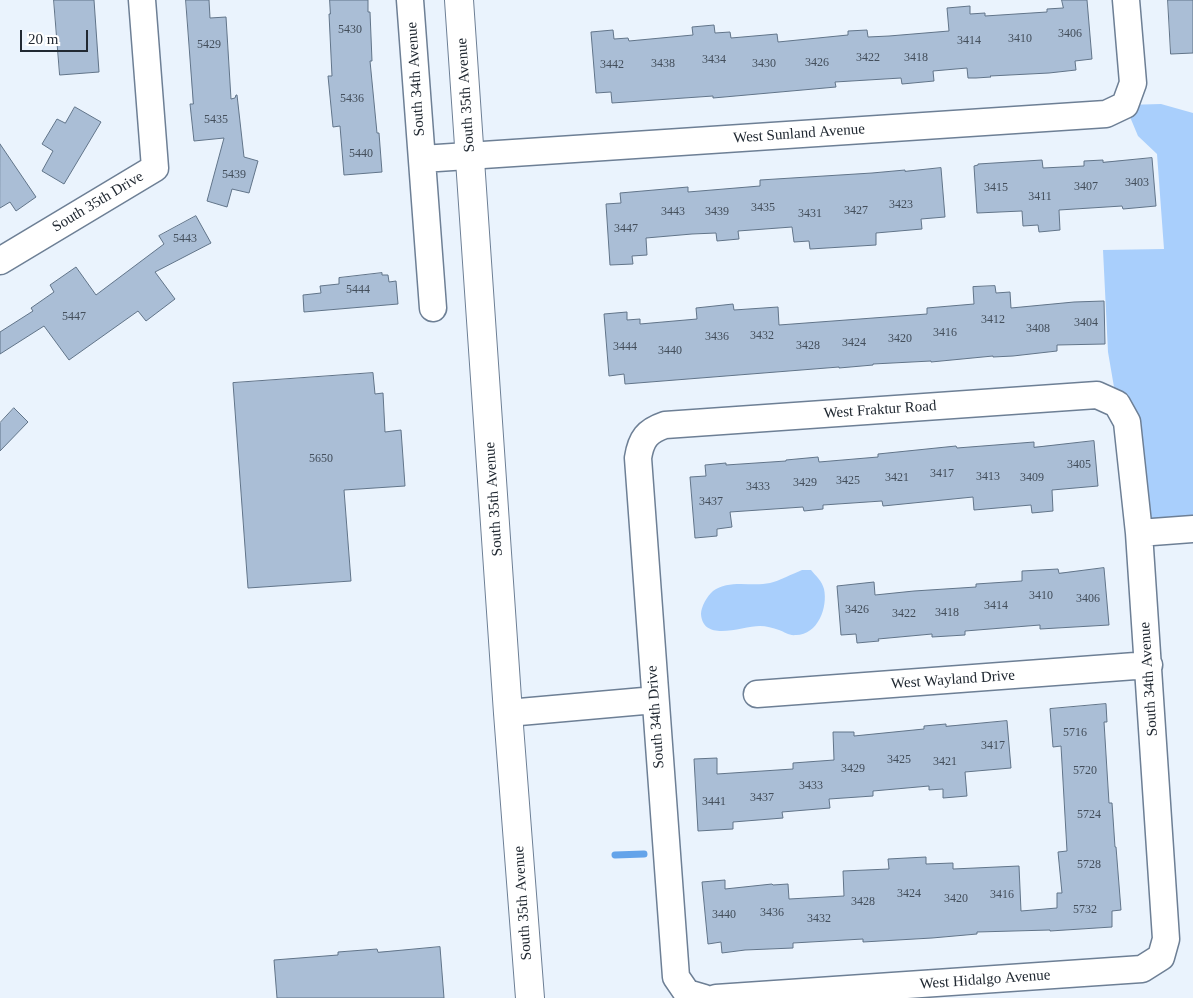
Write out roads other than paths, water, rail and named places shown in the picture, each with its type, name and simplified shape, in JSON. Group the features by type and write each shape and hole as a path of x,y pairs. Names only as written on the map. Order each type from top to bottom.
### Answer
{"main road":[{"name":"South 35th Avenue","path":"459,0 508,713 530,998"}],"street":[{"name":"South 35th Drive","path":"0,261 155,168 142,0"},
{"name":"South 34th Avenue","path":"410,0 433,308"},
{"name":"West Sunland Avenue","path":"470,156 1106,114 1125,105 1133,83 1126,0"},
{"name":"South 34th Avenue","path":"422,159 470,156"},
{"name":"West Fraktur Road","path":"645,438 654,429 675,424 1097,395 1117,404"},
{"name":"South 34th Avenue","path":"1117,404 1128,422 1139,533 1166,939 1161,957"},
{"name":"South 34th Drive","path":"645,438 640,446 638,458 676,976 696,996"},
{"path":"1139,533 1193,529"},
{"name":"West Wayland Drive","path":"757,694 1148,665"},
{"path":"508,713 655,700"},
{"name":"West Hidalgo Avenue","path":"716,998 1142,969 1161,957"}],"waterway":[{"path":"615,855 644,854"}]}
